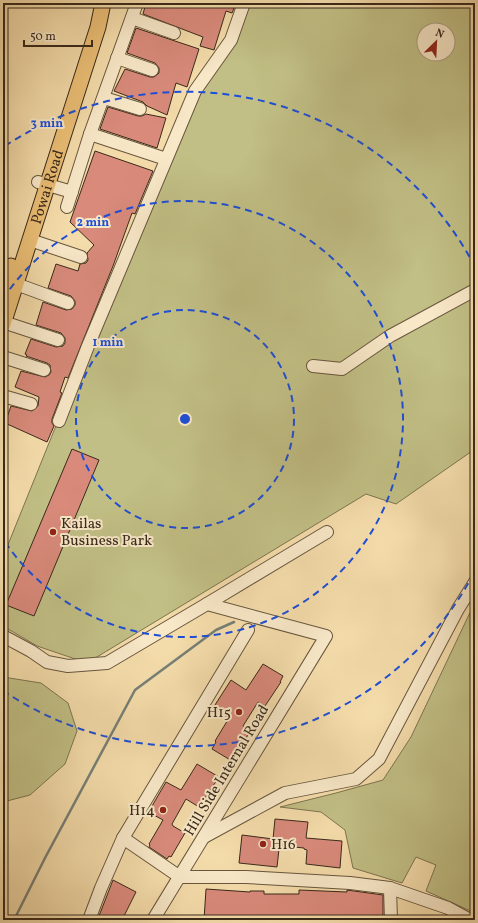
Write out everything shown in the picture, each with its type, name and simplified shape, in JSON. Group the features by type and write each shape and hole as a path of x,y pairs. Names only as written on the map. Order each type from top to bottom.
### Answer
{"main road":[{"name":"Powai Road","path":"78,76 93,3"},
{"name":"Powai Road","path":"3,323 9,287 78,76 98,27 103,3"},
{"name":"Powai Road","path":"9,287 30,240 43,184"}],"street":[{"path":"67,207 90,134 137,3"},
{"path":"59,421 88,346 195,91 231,40 244,3"},
{"path":"132,18 174,33"},
{"path":"117,58 152,70"},
{"path":"104,98 140,109"},
{"path":"90,134 166,160"},
{"path":"43,184 72,192"},
{"path":"30,240 81,257"},
{"path":"9,287 68,303"},
{"path":"312,366 342,369 390,336 475,290"},
{"path":"3,323 58,340"},
{"path":"3,357 44,370"},
{"path":"3,396 31,404"},
{"path":"3,636 31,651 47,662 68,666 107,664 327,532"},
{"path":"203,838 285,793 356,779 379,759 458,609 475,582"},
{"name":"Hill Side Internal Road","path":"153,920 326,636 207,604"},
{"path":"89,920 123,838 248,630"},
{"path":"123,838 180,877 335,882 390,888 448,908 470,920"},
{"path":"390,888 391,920"}],"shaded area":[{"path":"249,3 475,3 475,449 396,504 366,494 87,663 37,646 3,626 3,557 181,116"},
{"path":"475,602 475,913 426,891 436,865 416,857 402,883 353,868 345,830 321,812 280,807 383,780 411,737"},
{"path":"3,677 41,683 68,703 77,731 65,764 30,795 3,802"}],"building":[{"path":"146,3 197,3 205,6 206,3 236,3 232,13 226,11 214,50 200,46 203,37 143,14"},
{"path":"136,28 199,49 187,87 176,83 167,115 147,106 143,102 114,91 125,69 150,77 154,77 159,73 159,68 155,63 127,53"},
{"path":"108,107 138,116 146,114 166,118 157,148 100,129"},
{"path":"95,151 153,171 135,214 132,213 113,266 68,378 65,377 60,392 62,393 52,419 54,426 47,442 5,423 11,406 32,411 38,406 39,397 15,387 21,371 45,377 51,372 50,365 47,363 26,356 27,355 25,354 31,339 56,347 63,346 65,343 65,338 61,333 36,325 43,302 66,310 72,309 75,305 75,301 71,296 48,288 56,264 78,271 80,264 86,263 88,260 87,253 94,245 70,222"},
{"name":"Kailas Business Park","path":"72,449 99,460 34,616 6,605"},
{"name":"H15","path":"263,664 283,676 281,682 265,706 258,702 243,726 251,730 232,761 212,749 216,742 215,741 229,718 213,708 231,680 246,690"},
{"name":"H14","path":"197,764 219,777 199,807 186,799 172,824 185,833 171,857 169,856 167,859 149,847 149,844 163,820 150,813 153,807 152,806 166,782 181,790"},
{"name":"H16","path":"275,819 308,822 306,838 342,841 340,868 306,864 307,850 304,848 285,846 285,849 279,849 277,867 239,863 242,835 273,839"},
{"path":"113,880 136,892 122,920 107,920 99,916"},
{"path":"206,889 250,892 264,891 264,894 299,894 299,890 347,892 347,890 383,895 383,920 337,918 337,920 204,920"}],"waterway":[{"path":"14,920 45,858 135,690 216,630 234,622"}],"place":[{"name":"Kailas Business Park","path":"53,532"},
{"name":"H15","path":"239,712"},
{"name":"H14","path":"163,810"},
{"name":"H16","path":"263,844"}]}
